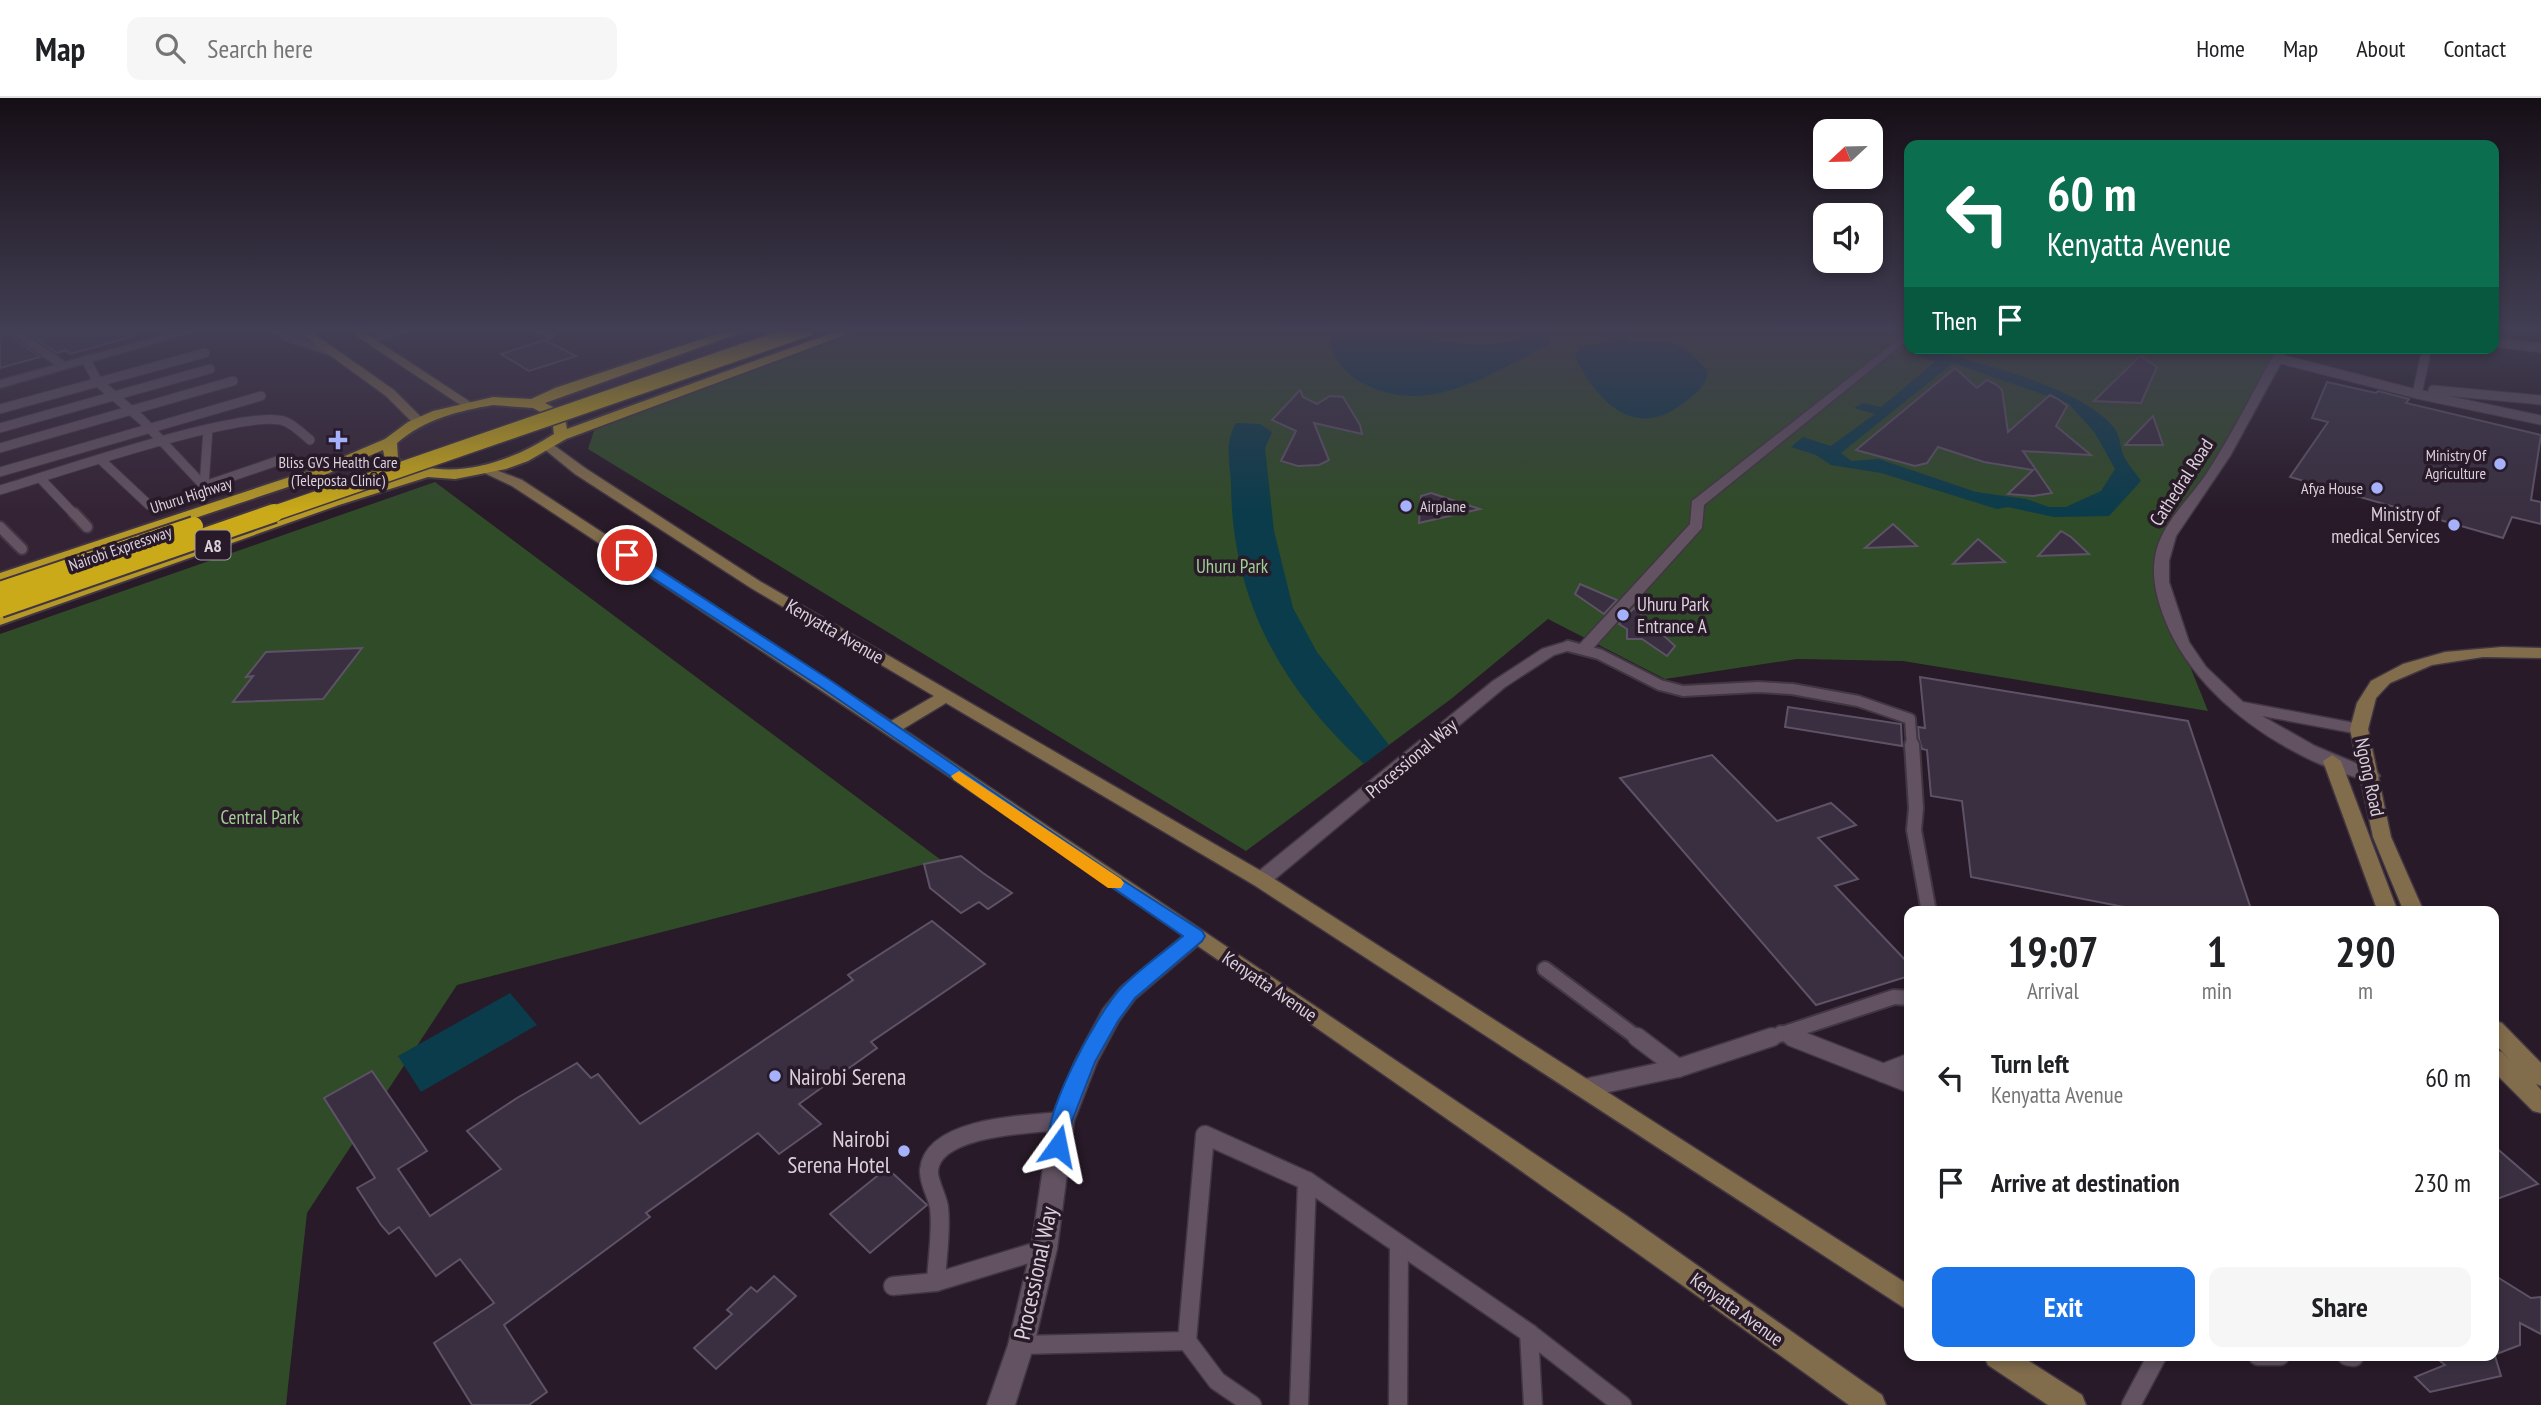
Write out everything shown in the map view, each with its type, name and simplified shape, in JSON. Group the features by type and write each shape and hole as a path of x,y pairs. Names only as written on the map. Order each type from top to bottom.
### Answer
{"highway":[{"name":"A8","path":"427,473 405,469 391,461 390,442 418,421 469,405 493,401 534,403 563,390"},
{"name":"Nairobi Expressway","path":"0,591 599,390"},
{"name":"Nairobi Expressway","path":"0,608 631,390"},
{"name":"A8","path":"0,620 334,502 427,473 483,469 557,436 617,400 647,390"},
{"path":"534,403 550,408 559,416 557,436 685,390"},
{"name":"Uhuru Highway","path":"0,578 322,471 390,442"}],"main road":[{"path":"386,390 418,421"},
{"path":"446,390 469,405"},
{"name":"Kenyatta Avenue","path":"557,436 580,471 756,585 1261,880 1904,1296"},
{"name":"Kenyatta Avenue","path":"483,469 517,484 891,729 1618,1224 1872,1405"},
{"name":"Ngong Road","path":"2411,906 2382,837 2359,729 2362,712 2374,686 2404,669 2446,655 2541,653"},
{"path":"891,729 946,696"},
{"path":"2332,761 2386,906"},
{"path":"2499,1034 2541,1077"},
{"path":"2499,1063 2541,1104"},
{"path":"2005,1361 2072,1405"}],"street":[{"path":"1576,648 1697,525 1697,504 1839,390"},
{"name":"Cathedral Road","path":"2261,390 2243,425 2200,493 2174,524 2162,554 2160,584 2173,629 2216,687 2261,725 2295,745 2371,776"},
{"name":"Processional Way","path":"1261,880 1499,684 1548,652 1576,648"},
{"name":"Cathedral Road","path":"2242,707 2359,729"},
{"name":"Processional Way","path":"1001,1405 1021,1345 1044,1249 1062,1121 1086,1061 1111,1015 1128,993 1196,936"}],"lane":[{"path":"0,409 70,390"},
{"path":"108,390 133,411 204,486"},
{"path":"0,428 135,390"},
{"path":"0,448 203,390"},
{"path":"2413,390 2541,420"},
{"path":"2417,391 2541,400"},
{"path":"0,472 261,396"},
{"path":"0,490 208,429 269,417 286,421 310,440"},
{"path":"204,486 208,429"},
{"path":"101,460 149,505"},
{"path":"204,486 280,460"},
{"path":"40,478 87,527"},
{"path":"0,527 22,549"},
{"path":"1576,648 1601,655 1637,676 1683,691 1713,692 1758,687 1870,705 1898,712 1910,719 1916,808 1914,830 1928,906"},
{"path":"1545,969 1678,1068"},
{"path":"1585,1088 1678,1068 1894,997 1904,998"},
{"path":"1781,1033 1904,1081"},
{"path":"1883,1073 1904,1065"},
{"path":"936,1282 940,1211 929,1171 931,1160 938,1150 961,1136 1062,1121"},
{"path":"1252,1405 1217,1381 1187,1342 1205,1135 1307,1181 1399,1247 1529,1333 1622,1405"},
{"path":"1299,1405 1307,1181"},
{"path":"1398,1405 1399,1247"},
{"path":"893,1286 936,1282 1044,1249"},
{"path":"1529,1333 1533,1405"},
{"path":"1021,1345 1187,1342"},
{"path":"2131,1405 2154,1361"}],"shaded area":[{"path":"0,390 613,390 0,600"}],"green space":[{"name":"Uhuru Park","path":"689,390 2258,390 2162,554 2171,619 2208,711 1903,661 1797,659 1665,679 1548,619 1451,699 1246,851 588,449 596,425"},
{"name":"Central Park","path":"435,482 941,860 457,985 307,1213 286,1405 0,1405 0,634"}],"water":[{"path":"1379,390 1449,390 1409,396"},
{"path":"1597,390 1699,390 1664,414 1648,418 1632,417 1605,400"},
{"path":"1901,390 1919,390 1841,453 1851,461 1879,459 1976,492 2026,499 2049,507 2066,507 2101,491 2115,469 2095,433 2068,403 2031,390 2057,390 2100,414 2115,429 2125,458 2141,481 2109,516 2054,517 2008,507 1997,509 1881,473 1831,465 1816,455 1791,447 1803,437 1831,446 1875,414 1854,408 1863,403 1881,407"},
{"path":"1236,423 1260,424 1272,432 1265,448 1274,531 1293,608 1317,652 1389,745 1364,764 1308,704 1285,672 1251,603 1240,566 1234,526 1229,452 1230,438"},
{"path":"510,993 537,1025 421,1092 398,1056"}],"building":[{"path":"1300,390 1303,397 1317,404 1330,396 1343,397 1360,425 1362,434 1314,423 1329,460 1319,465 1298,466 1281,461 1296,431 1272,420"},
{"path":"1928,390 2002,390 2008,432 2050,395 2067,406 2056,426 2091,455 2023,451 2052,493 2033,496 2008,494 2033,470 1984,462 1938,447 1927,463 1915,466 1856,450"},
{"path":"2105,390 2147,390 2141,403 2094,401"},
{"path":"2324,390 2378,391 2409,399 2406,403 2541,435 2531,500 2541,502 2541,524 2512,517 2503,538 2290,477 2328,422 2312,418"},
{"path":"2153,416 2163,445 2125,445"},
{"path":"1431,493 1480,509 1419,523 1421,496"},
{"path":"1893,524 1917,546 1865,548"},
{"path":"2061,531 2071,537 2089,554 2038,556"},
{"path":"1978,539 2005,562 1953,564"},
{"path":"1580,584 1617,600 1604,614 1575,594"},
{"path":"1634,608 1675,646 1667,656 1642,639 1627,639 1627,629 1619,624"},
{"path":"362,648 323,699 233,702 253,676 246,677 266,652"},
{"path":"1920,677 2188,721 2250,906 2119,906 1971,877 1962,801 1931,796 1927,750 1922,749 1918,727 1925,728"},
{"path":"1788,707 1901,724 1902,746 1785,727"},
{"path":"1712,755 1777,821 1831,803 1856,825 1818,838 1858,879 1835,886 1904,959 1904,978 1816,1005 1620,778"},
{"path":"961,856 1012,893 988,909 979,902 961,913 930,888 924,864"},
{"path":"932,921 985,964 871,1042 877,1048 799,1104 821,1124 779,1154 758,1133 646,1213 650,1217 504,1325 547,1392 529,1405 472,1405 434,1343 494,1303 460,1259 436,1276 399,1227 389,1234 381,1225 357,1188 375,1178 324,1098 372,1071 427,1151 398,1169 430,1216 501,1169 467,1131 517,1098 577,1063 591,1078 598,1074 640,1124 853,980 848,975"},
{"path":"2499,1150 2538,1184 2499,1198"},
{"path":"887,1168 927,1205 870,1253 830,1214"},
{"path":"774,1276 796,1296 716,1369 694,1348 732,1314 727,1310 751,1287 757,1292"},
{"path":"2499,1278 2531,1298 2541,1297 2541,1334 2520,1323 2520,1345 2499,1353"},
{"path":"2440,1361 2496,1361 2501,1376 2430,1392 2415,1377 2445,1365"}],"slow traffic":[{"path":"959,776 1115,883"}],"place":[{"name":"Bliss GVS Health Care (Teleposta Clinic)","path":"338,440"},
{"name":"Ministry Of Agriculture","path":"2500,464"},
{"name":"Afya House","path":"2377,488"},
{"name":"Airplane","path":"1406,506"},
{"name":"Ministry of medical Services","path":"2454,525"},
{"name":"Uhuru Park Entrance A","path":"1623,615"},
{"name":"Nairobi Serena","path":"775,1076"},
{"name":"Nairobi Serena Hotel","path":"904,1151"}],"route":[{"path":"627,555 824,683 1196,936 1128,993 1111,1015 1086,1061 1062,1121 1058,1146"}]}
